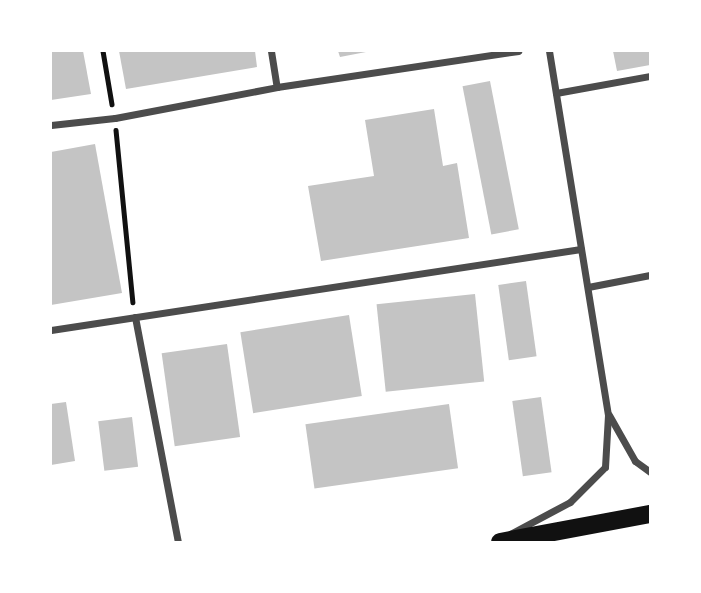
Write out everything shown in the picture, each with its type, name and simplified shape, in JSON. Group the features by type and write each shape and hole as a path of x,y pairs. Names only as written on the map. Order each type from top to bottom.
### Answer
{"main road":[{"path":"500,542 650,514"}],"street":[{"path":"271,51 277,87"},
{"path":"51,125 115,118 277,87 518,51"},
{"path":"494,542 570,502 605,467 608,415 550,51"},
{"path":"556,93 650,76"},
{"path":"51,330 582,249"},
{"path":"588,287 650,275"},
{"path":"135,317 178,542"},
{"path":"608,415 635,461 650,472"}],"path":[{"path":"103,51 115,118 135,317"}],"building":[{"path":"51,51 83,51 91,94 51,100"},
{"path":"119,51 255,51 257,67 126,89"},
{"path":"338,51 365,51 366,52 340,57"},
{"path":"613,51 650,51 650,65 617,71"},
{"path":"490,81 519,229 491,235 463,86"},
{"path":"434,109 443,166 457,163 469,238 321,261 308,186 374,176 365,120"},
{"path":"95,144 122,293 51,305 51,152"},
{"path":"526,281 537,356 509,360 498,285"},
{"path":"475,294 484,382 386,392 377,304"},
{"path":"349,315 362,396 253,413 240,332"},
{"path":"227,344 240,437 175,446 162,353"},
{"path":"541,397 552,472 523,476 512,401"},
{"path":"66,402 75,461 51,465 51,404"},
{"path":"449,404 458,468 314,489 305,424"},
{"path":"132,417 138,467 104,471 98,421"}]}
